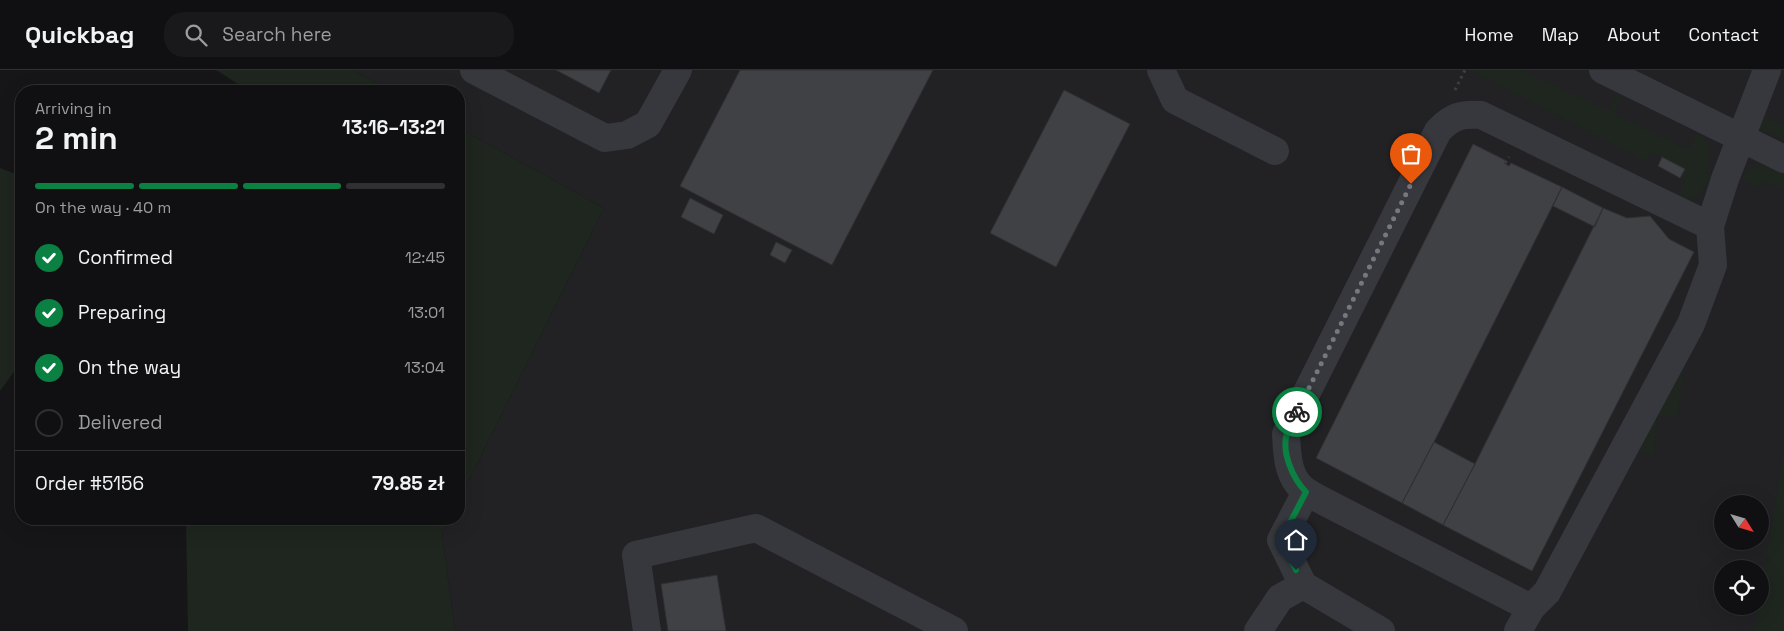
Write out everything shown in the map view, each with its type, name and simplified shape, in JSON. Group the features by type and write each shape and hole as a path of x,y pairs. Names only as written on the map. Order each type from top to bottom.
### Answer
{"lane":[{"path":"474,70 605,138 627,134 648,124 678,70"},
{"path":"1161,70 1176,100 1275,151"},
{"path":"1603,70 1784,159"},
{"path":"1710,226 1481,115 1464,114 1448,120 1438,131 1286,434 1287,458 1298,484 1306,492 1524,619 1547,592 1691,324 1713,265 1710,226 1767,70"},
{"path":"1306,492 1281,540 1303,585 1380,631"},
{"path":"647,631 636,555 756,528 954,631"},
{"path":"1258,631 1280,598 1303,585"}],"path":[{"path":"1455,92 1465,70"}],"shaded area":[{"path":"216,70 353,70 381,85 240,85"},
{"path":"353,70 1784,70 1784,631 455,631 442,534 446,525 465,525 465,488 604,208 465,131 465,85 381,85"},
{"path":"1470,70 1522,70 1609,111 1618,92 1623,94 1614,114 1688,150 1697,133 1702,137 1709,145 1710,156 1706,173 1711,176 1698,195 1693,198 1683,199 1677,196 1685,180 1680,178 1685,169 1651,152 1646,161"},
{"path":"1758,114 1784,127 1784,140 1758,128"},
{"path":"465,131 604,208 465,488"},
{"path":"1772,165 1784,171 1784,189 1763,181 1761,189 1742,180 1750,169 1758,166"},
{"path":"0,168 15,174 15,370 0,391"},
{"path":"1678,372 1683,376 1678,415 1657,417 1654,454 1652,456 1637,449"},
{"path":"1784,448 1784,631 1754,631 1757,615 1769,615 1769,560 1765,560 1767,550 1769,550 1769,539"},
{"path":"186,525 446,525 442,534 455,631 188,631"}],"building":[{"path":"556,70 611,70 599,93"},
{"path":"740,70 933,70 832,265 680,186"},
{"path":"1064,90 1130,124 1056,267 990,233"},
{"path":"1473,144 1505,160 1504,163 1509,166 1511,163 1562,187 1402,503 1316,458"},
{"path":"1662,157 1685,169 1680,178 1658,166"},
{"path":"1562,187 1603,208 1595,227 1553,206"},
{"path":"690,198 723,215 714,234 681,217"},
{"path":"1603,208 1627,218 1650,216 1669,239 1694,252 1532,571 1443,525"},
{"path":"776,242 792,250 785,263 770,255"},
{"path":"1434,442 1475,464 1443,525 1402,503"},
{"path":"717,575 726,631 668,631 661,584"}],"way so far":[{"path":"1297,412 1411,184"}],"route":[{"path":"1296,570 1281,540 1306,492 1298,484 1287,458 1286,434 1297,412"}]}
